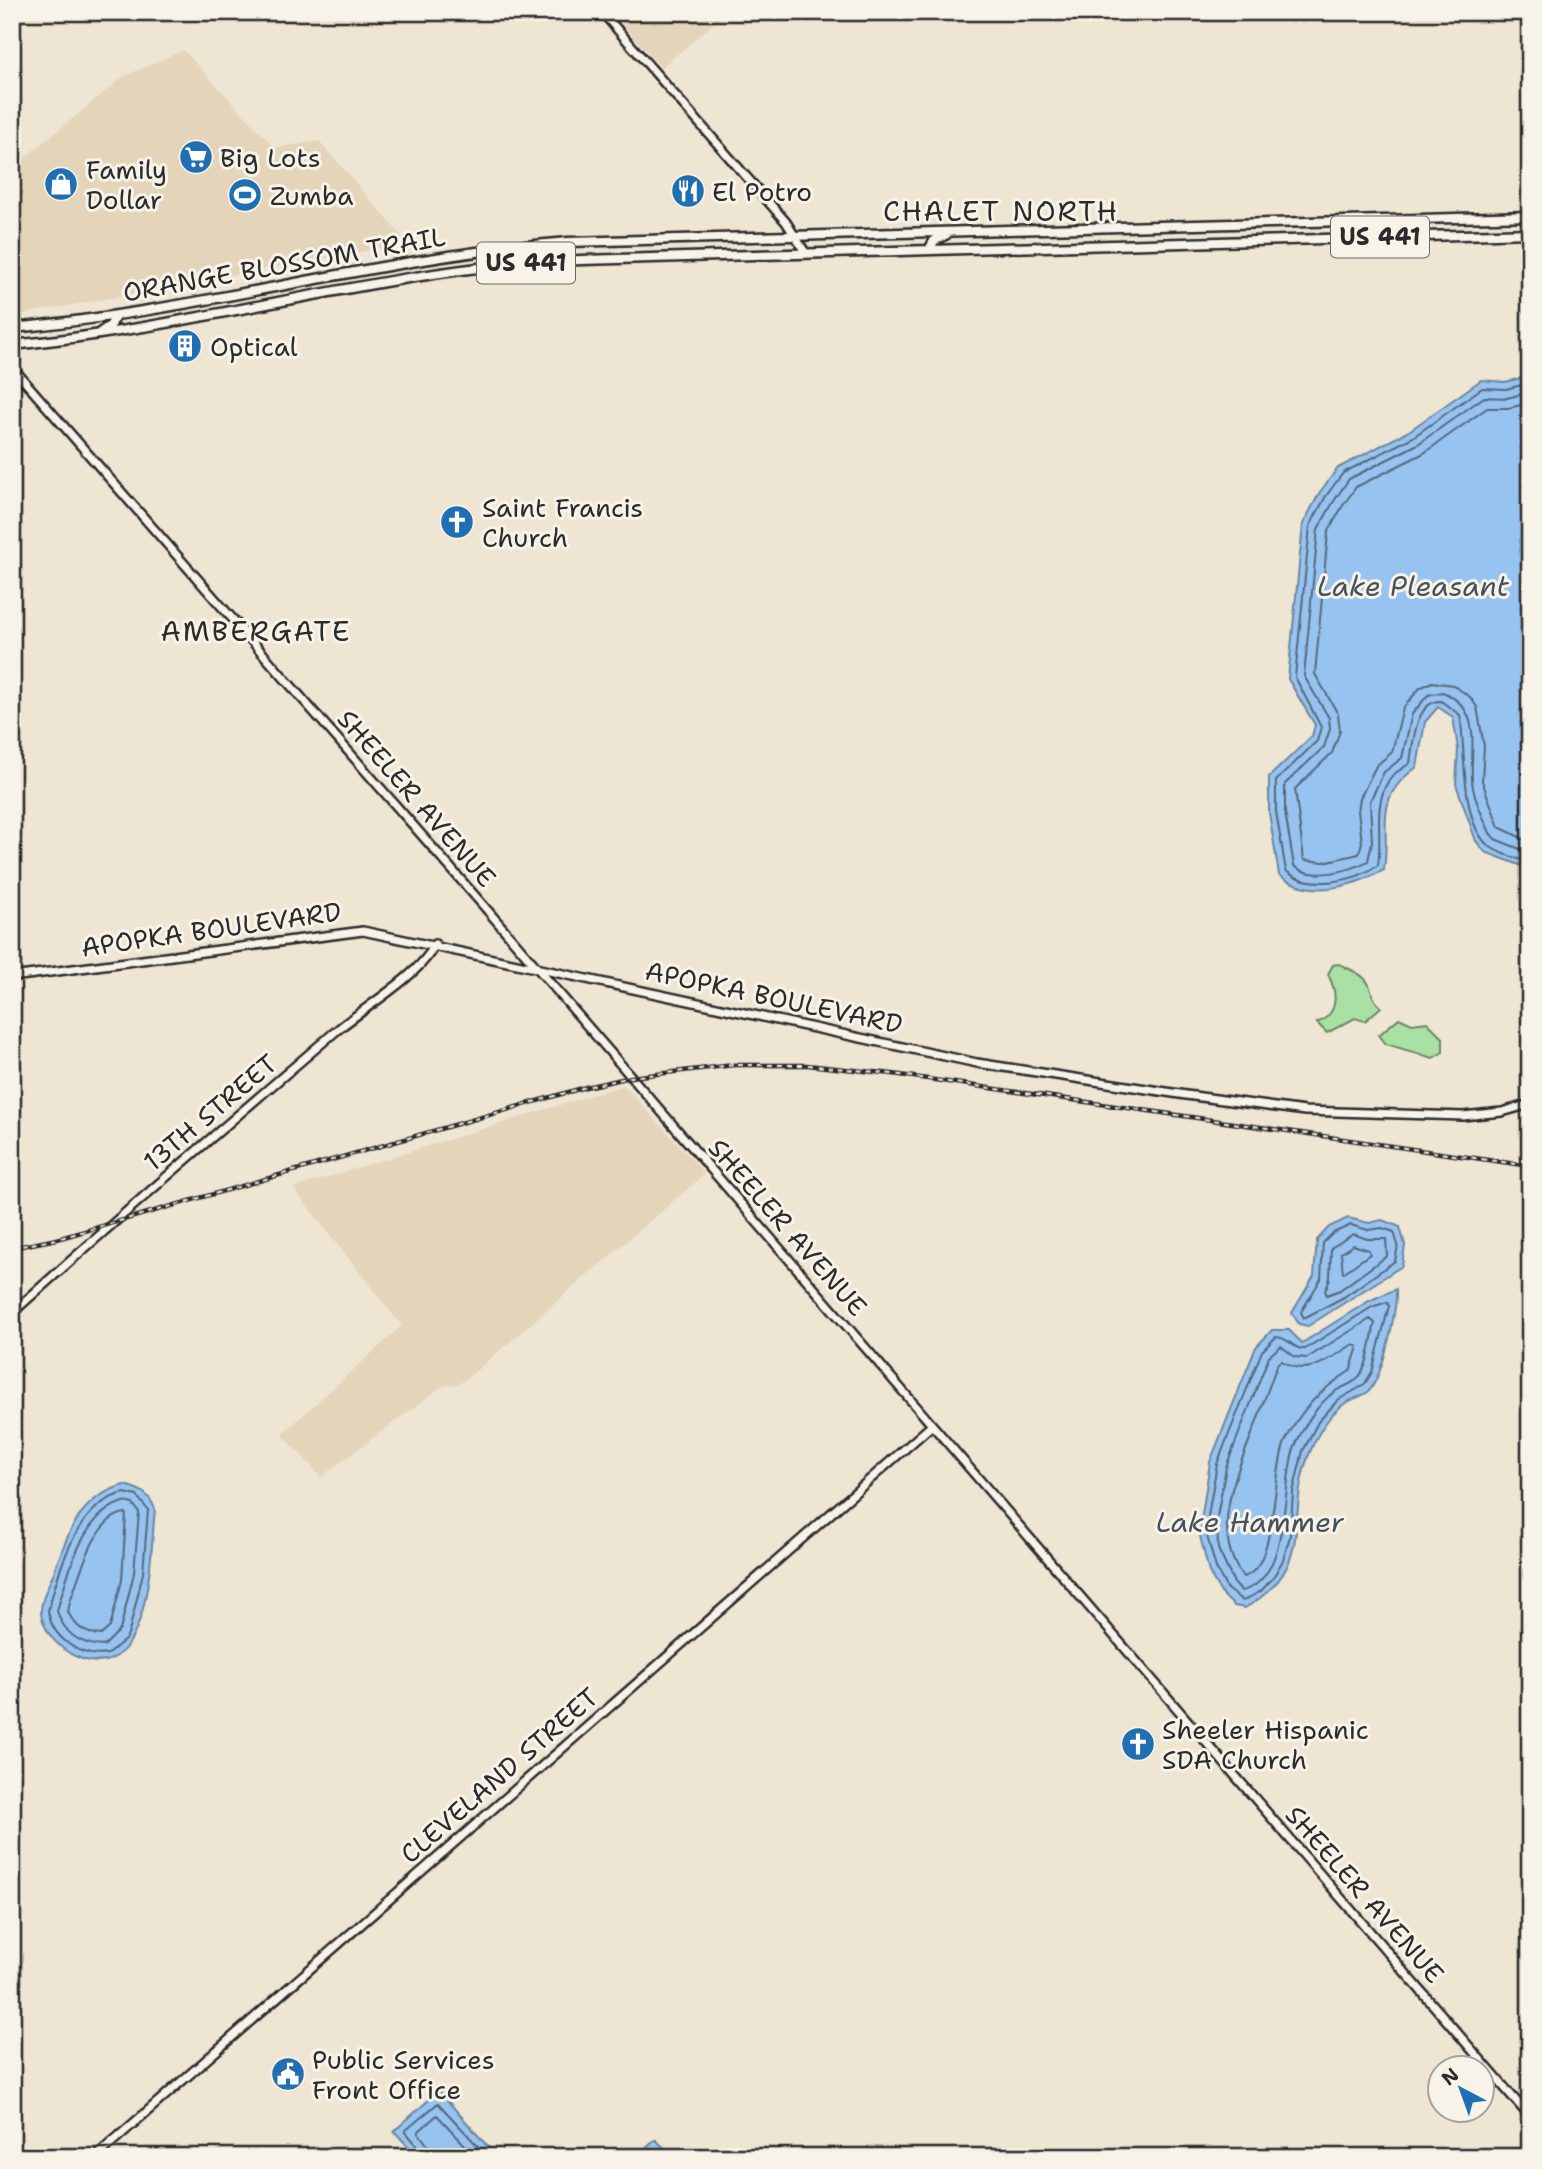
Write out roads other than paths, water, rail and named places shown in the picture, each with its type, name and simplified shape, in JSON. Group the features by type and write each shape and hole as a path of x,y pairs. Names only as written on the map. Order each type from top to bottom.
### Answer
{"main road":[{"name":"ORANGE BLOSSOM TRAIL","path":"12,328 115,317 357,270 508,247 659,240 1530,216"},
{"path":"1256,224 1256,241"},
{"path":"929,250 934,241 953,232"},
{"name":"ORANGE BLOSSOM TRAIL","path":"12,345 117,333 360,286 510,264 659,256 1530,233"},
{"path":"659,240 659,256"},
{"path":"508,247 510,264"},
{"path":"357,270 360,286"},
{"path":"257,290 262,306"},
{"path":"117,333 125,319 137,313"},
{"path":"92,337 106,331 115,317"}],"street":[{"path":"602,12 806,252"},
{"name":"SHEELER AVENUE","path":"12,367 535,965 1530,2117"},
{"name":"APOPKA BOULEVARD","path":"12,977 348,931 376,932 977,1063 1250,1104 1305,1111 1463,1116 1502,1112 1530,1104"},
{"name":"13TH STREET","path":"12,1313 223,1127 427,957 435,944"},
{"name":"CLEVELAND STREET","path":"95,2157 931,1426"}],"water":[{"name":"Lake Pleasant","path":"1530,376 1530,869 1485,852 1476,841 1456,784 1458,749 1453,717 1438,707 1425,722 1417,767 1403,779 1389,801 1386,813 1384,870 1331,888 1304,887 1291,882 1279,875 1269,813 1269,777 1312,736 1315,725 1288,679 1303,524 1320,492 1338,468 1409,431 1481,380 1505,382"},
{"path":"1348,1218 1369,1223 1382,1220 1400,1227 1405,1245 1402,1266 1308,1326 1299,1324 1292,1313 1314,1276 1317,1240 1329,1227"},
{"name":"Lake Hammer","path":"1396,1289 1388,1343 1374,1384 1368,1392 1347,1402 1333,1414 1310,1452 1302,1475 1291,1557 1283,1574 1268,1592 1245,1608 1234,1606 1221,1593 1209,1572 1200,1536 1210,1462 1256,1347 1272,1330 1289,1330 1302,1343 1369,1301"},
{"path":"124,1485 143,1492 155,1509 143,1609 135,1633 122,1652 105,1661 82,1659 52,1638 42,1618 42,1603 63,1547 84,1509 108,1491"},
{"path":"439,2091 497,2157 418,2157 394,2131"},
{"path":"656,2140 674,2157 636,2157 653,2141"}],"railway":[{"path":"12,1248 57,1239 586,1087 631,1077 734,1065 807,1065 893,1074 1530,1166"}],"place":[{"name":"Big Lots","path":"196,157"},
{"name":"Family Dollar","path":"61,184"},
{"name":"El Potro","path":"688,191"},
{"name":"Zumba","path":"245,195"},
{"name":"Optical","path":"185,346"},
{"name":"Saint Francis Church","path":"457,522"},
{"name":"Sheeler Hispanic SDA Church","path":"1138,1744"},
{"name":"Public Services Front Office","path":"288,2074"}],"district":[{"name":"CHALET NORTH","path":"1001,211"},
{"name":"AMBERGATE","path":"256,631"}]}
